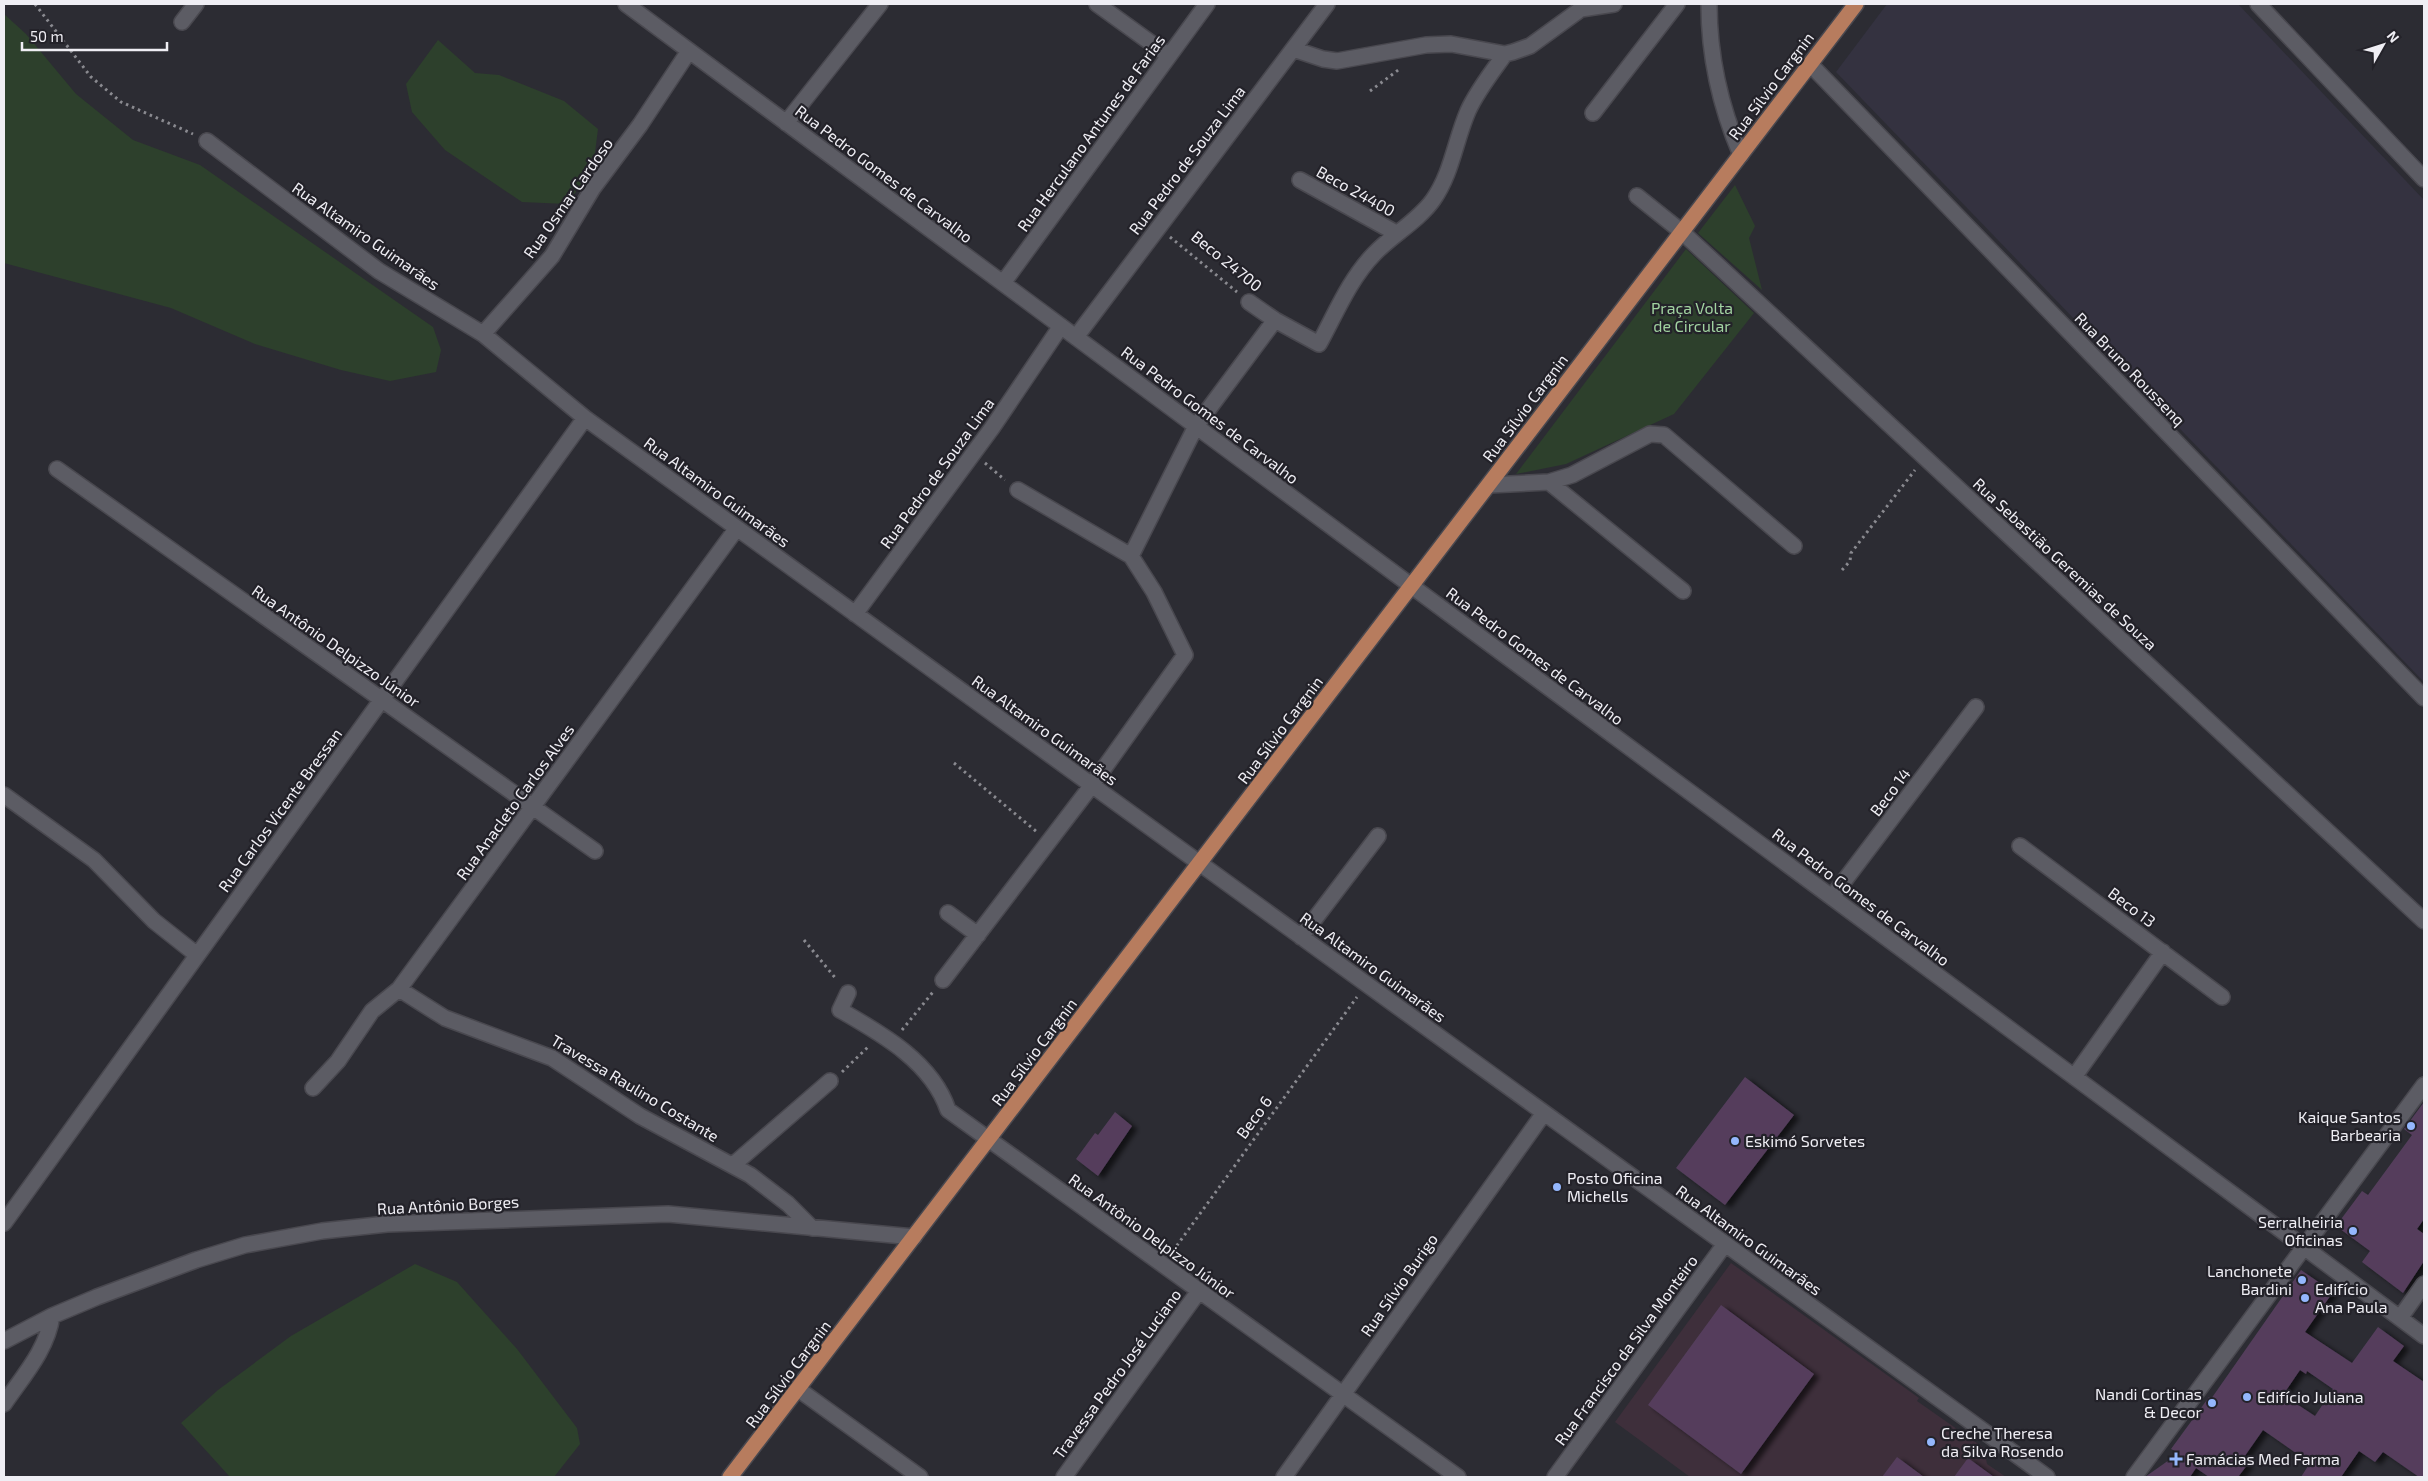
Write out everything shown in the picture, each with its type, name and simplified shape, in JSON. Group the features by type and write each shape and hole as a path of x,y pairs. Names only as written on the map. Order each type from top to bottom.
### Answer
{"main road":[{"name":"Rua Sílvio Cargnin","path":"730,1477 1856,4"}],"street":[{"path":"182,22 196,4"},
{"name":"Rua Pedro Gomes de Carvalho","path":"626,4 2424,1336"},
{"path":"786,123 880,4"},
{"path":"1097,4 1168,56"},
{"name":"Rua Herculano Antunes de Farias","path":"1003,283 1207,4"},
{"name":"Rua Pedro de Souza Lima","path":"1076,337 1327,4"},
{"path":"1293,49 1323,59 1337,61 1411,48 1450,44 1504,54 1530,46 1573,14 1590,4 1614,4"},
{"path":"1593,113 1677,4"},
{"path":"1709,4 1709,28 1717,90 1726,119 1741,155"},
{"path":"2258,4 2424,178"},
{"name":"Rua Osmar Cardoso","path":"483,334 552,256 593,188 640,125 689,51"},
{"path":"1396,233 1419,215 1438,192 1450,165 1468,112 1504,54"},
{"name":"Rua Bruno Roussenq","path":"1810,64 2424,698"},
{"name":"Rua Altamiro Guimarães","path":"207,141 379,271 483,334 585,418 2047,1477"},
{"name":"Beco 24400","path":"1300,180 1396,233"},
{"name":"Rua Sebastião Geremias de Souza","path":"1637,196 1682,232 2424,921"},
{"name":"Beco 24700","path":"1249,302 1274,320 1319,344 1351,283 1375,253 1396,233"},
{"path":"1131,556 1196,426 1274,320"},
{"name":"Rua Pedro de Souza Lima","path":"855,614 974,453 1061,326"},
{"name":"Rua Carlos Vicente Bressan","path":"4,1223 585,418"},
{"path":"1489,485 1549,482 1572,475 1656,432 1664,435 1794,546"},
{"name":"Rua Antônio Delpizzo Júnior","path":"57,469 595,851"},
{"path":"1549,482 1683,591"},
{"path":"944,980 1092,785 1185,655 1154,592 1131,556 1018,490"},
{"name":"Rua Anacleto Carlos Alves","path":"313,1088 338,1061 372,1011 399,989 737,528"},
{"name":"Beco 14","path":"1832,897 1976,707"},
{"path":"4,795 94,860 154,921 197,955"},
{"path":"1301,937 1378,836"},
{"name":"Beco 13","path":"2020,846 2222,997"},
{"path":"948,914 978,935"},
{"path":"2074,1077 2163,952"},
{"name":"Travessa Raulino Costante","path":"399,989 445,1018 552,1058 640,1116 733,1165 766,1186 812,1228"},
{"name":"Rua Antônio Delpizzo Júnior","path":"848,993 840,1010 892,1042 930,1076 942,1092 948,1110 1458,1477"},
{"path":"733,1165 830,1081"},
{"path":"2134,1477 2424,1085"},
{"name":"Rua Sílvio Burigo","path":"1284,1477 1544,1113"},
{"name":"Rua Antônio Borges","path":"4,1341 52,1316 153,1275 245,1245 322,1231 387,1224 668,1214 914,1237"},
{"name":"Rua Francisco da Silva Monteiro","path":"1555,1477 1725,1244"},
{"path":"2400,1318 2424,1284"},
{"name":"Travessa Pedro José Luciano","path":"1064,1477 1199,1291"},
{"path":"4,1404 42,1349 49,1333 52,1316"},
{"path":"798,1389 920,1477"}],"path":[{"path":"35,4 92,76 121,102 152,114 207,141"},
{"path":"1370,91 1402,67 1411,48"},
{"name":"Beco 24700","path":"1158,228 1249,302"},
{"path":"974,453 1018,490"},
{"path":"1842,570 1850,561 1852,553 1925,458"},
{"path":"954,763 1049,842"},
{"path":"804,940 848,993"},
{"path":"892,1042 944,980"},
{"name":"Beco 6","path":"1163,1266 1366,984"},
{"path":"830,1081 855,1061 879,1033"}],"shaded area":[{"path":"1887,4 2238,4 2424,200 2424,682 1836,72"},
{"path":"1731,1263 1919,1398 1917,1401 1984,1448 1987,1464 2006,1477 1690,1477 1615,1422"}],"green space":[{"path":"4,14 26,34 76,94 133,140 200,165 433,327 441,350 436,372 390,381 341,370 255,344 171,308 4,263"},
{"path":"438,40 475,73 499,75 564,101 598,129 593,168 567,204 522,202 445,150 412,112 406,84"},
{"path":"1735,185 1755,226 1749,238 1762,290 1698,233"},
{"name":"Praça Volta de Circular","path":"1686,249 1754,313 1674,414 1566,464 1516,474"},
{"path":"415,1264 457,1282 517,1349 577,1428 580,1444 554,1477 230,1477 181,1423 218,1390 291,1336"}],"building":[{"name":"Eskimó Sorvetes","path":"1745,1077 1794,1115 1725,1205 1676,1168"},
{"path":"2424,1102 2424,1219 2417,1229 2424,1234 2424,1261 2403,1293 2362,1262 2370,1251 2336,1226 2362,1191 2368,1195 2412,1135 2404,1129"},
{"path":"1115,1112 1132,1126 1098,1176 1076,1159 1095,1133 1098,1135"},
{"path":"2301,1270 2333,1292 2305,1332 2352,1363 2378,1327 2404,1346 2393,1361 2424,1382 2424,1477 2419,1477 2383,1452 2375,1462 2359,1451 2341,1477 2301,1477 2310,1463 2263,1430 2242,1460 2248,1464 2238,1477 2209,1477 2196,1468 2190,1477 2145,1477 2179,1453 2171,1449 2209,1397 2211,1399","holes":["2300,1370 2306,1374 2307,1371 2333,1389 2315,1416 2283,1395"]},
{"path":"1721,1305 1814,1374 1741,1474 1648,1405"},
{"path":"1897,1457 1924,1477 1882,1477"},
{"path":"1968,1458 1994,1477 1954,1477"}],"place":[{"name":"Kaique Santos Barbearia","path":"2411,1126"},
{"name":"Eskimó Sorvetes","path":"1735,1141"},
{"name":"Posto Oficina Michells","path":"1557,1187"},
{"name":"Serralheiria Oficinas","path":"2353,1231"},
{"name":"Lanchonete Bardini","path":"2302,1280"},
{"name":"Edifício Ana Paula","path":"2305,1298"},
{"name":"Edifício Juliana","path":"2247,1397"},
{"name":"Nandi Cortinas & Decor","path":"2212,1403"},
{"name":"Creche Theresa da Silva Rosendo","path":"1931,1442"},
{"name":"Famácias Med Farma","path":"2176,1459"}]}
